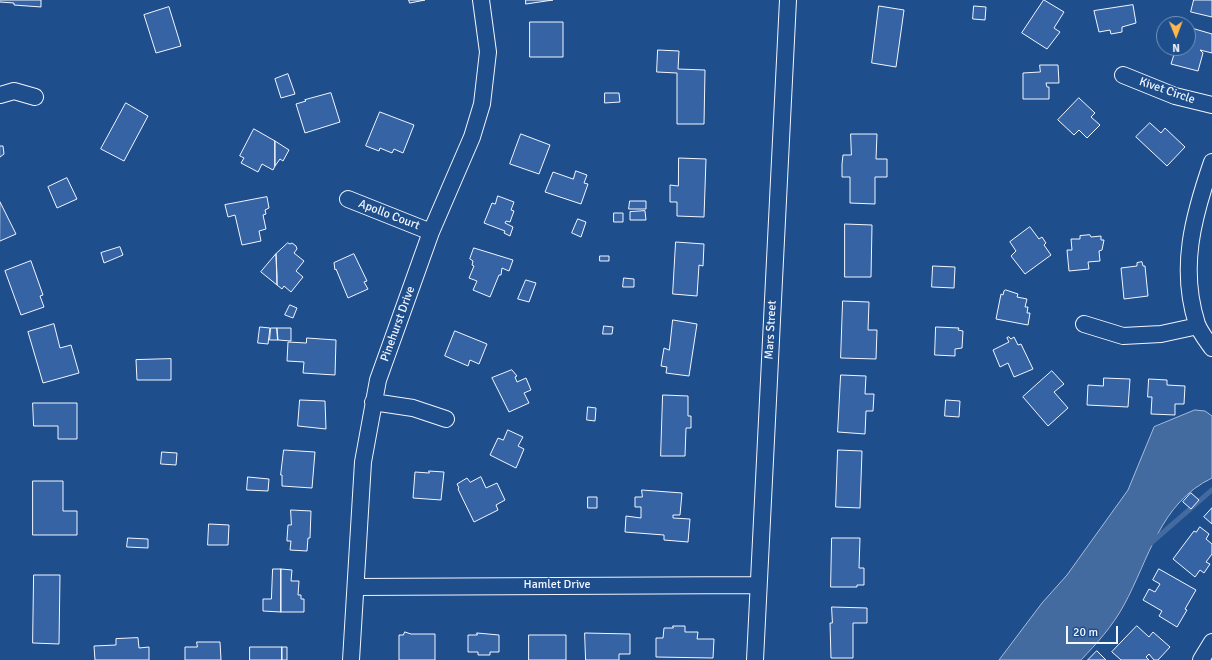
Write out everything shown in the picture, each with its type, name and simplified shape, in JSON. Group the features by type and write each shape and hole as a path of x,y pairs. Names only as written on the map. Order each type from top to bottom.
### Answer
{"street":[{"name":"Pinehurst Drive","path":"351,660 363,462 373,402 378,380 431,232 472,137 482,104 488,52 481,0"},
{"name":"Mars Street","path":"755,660 757,585 788,0"},
{"name":"Kivet Circle","path":"1123,75 1175,96 1212,105"},
{"path":"0,95 14,91 35,97"},
{"path":"1212,162 1194,216 1188,263 1189,288 1198,326 1212,348"},
{"name":"Apollo Court","path":"348,199 431,232"},
{"path":"1084,324 1123,336 1161,334 1198,326"},
{"path":"373,402 413,408 446,419"},
{"name":"Hamlet Drive","path":"356,586 757,585"},
{"path":"1201,660 1212,642"}],"water":[{"path":"1195,410 1205,411 1212,416 1212,478 1194,489 1180,502 1168,517 1149,551 1124,605 1109,628 1081,660 999,660 1042,603 1067,575 1128,490 1154,427"}],"building":[{"path":"0,0 41,0 41,7 14,5 14,3 0,2"},
{"path":"409,0 425,0 410,3"},
{"path":"526,0 553,0 526,4"},
{"path":"1044,0 1064,12 1054,28 1060,32 1047,49 1022,33"},
{"path":"1194,0 1212,0 1212,17 1191,12"},
{"path":"1133,5 1136,23 1122,27 1122,32 1111,34 1110,30 1099,32 1094,11"},
{"path":"879,6 904,10 896,67 872,63"},
{"path":"974,6 986,7 985,20 973,19"},
{"path":"169,7 181,46 156,53 144,15"},
{"path":"530,22 563,22 563,57 530,57"},
{"path":"1196,29 1212,34 1212,53 1200,50 1203,53 1198,71 1171,64 1174,56 1196,56"},
{"path":"658,50 679,51 678,69 705,70 704,124 677,124 677,73 657,72"},
{"path":"1040,65 1058,65 1059,83 1046,83 1047,87 1049,87 1049,99 1023,99 1023,73 1040,72"},
{"path":"288,74 295,94 281,98 275,79"},
{"path":"331,93 340,122 305,133 296,104"},
{"path":"605,93 619,93 620,102 605,103"},
{"path":"1079,98 1095,113 1091,117 1100,125 1087,138 1079,130 1074,135 1058,120"},
{"path":"126,103 148,116 124,161 101,149"},
{"path":"380,112 414,125 403,153 394,149 392,153 380,148 379,151 366,146"},
{"path":"1150,123 1161,133 1165,128 1185,147 1167,166 1136,137"},
{"path":"254,129 275,141 275,166 273,170 262,164 258,172 241,163 244,158 240,156"},
{"path":"521,134 550,145 539,174 510,164"},
{"path":"851,134 877,134 876,159 887,159 887,177 875,177 875,204 850,203 850,177 842,177 842,164 843,155 851,155"},
{"path":"275,141 289,150 283,161 280,159 275,166"},
{"path":"0,146 3,146 4,154 0,157"},
{"path":"679,158 706,159 704,217 677,216 677,202 670,202 670,185 678,186"},
{"path":"576,171 587,175 584,183 588,184 581,204 545,192 553,172 573,179"},
{"path":"67,178 77,199 57,208 48,187"},
{"path":"498,196 514,202 511,210 514,211 510,222 506,221 505,223 513,227 510,236 504,233 505,231 484,223 492,203 495,204"},
{"path":"267,197 269,208 265,210 266,214 263,215 266,229 259,231 261,241 242,245 235,215 228,217 225,205"},
{"path":"630,201 646,201 646,209 629,209"},
{"path":"0,202 16,234 0,241"},
{"path":"645,211 646,220 630,220 630,212"},
{"path":"614,213 623,213 623,222 614,222"},
{"path":"578,219 586,222 581,237 572,233"},
{"path":"845,224 872,225 871,277 845,277"},
{"path":"1030,227 1039,239 1042,237 1046,243 1044,245 1051,255 1025,274 1011,256 1016,251 1010,242"},
{"path":"1090,235 1091,237 1101,236 1101,240 1104,240 1102,250 1099,251 1100,261 1088,262 1089,269 1069,271 1067,250 1072,250 1071,239 1080,239 1080,236"},
{"path":"676,242 704,244 703,266 699,265 697,296 673,294"},
{"path":"288,243 292,243 296,246 297,249 294,253 304,261 296,271 303,277 291,292 284,286 282,289 277,285 276,254"},
{"path":"120,247 123,255 104,263 101,253"},
{"path":"474,248 513,260 509,271 502,268 501,275 499,275 490,297 473,290 477,281 469,278 474,266 472,265 473,261 470,259"},
{"path":"276,254 277,275 277,285 261,272"},
{"path":"354,254 367,281 364,282 368,289 348,298 336,269 335,270 334,263"},
{"path":"600,256 609,256 609,261 600,261"},
{"path":"31,261 43,295 40,296 44,307 21,315 5,271"},
{"path":"1142,262 1143,266 1145,266 1148,296 1124,299 1121,268 1137,266 1137,263"},
{"path":"933,266 955,267 954,288 932,287"},
{"path":"624,278 634,279 634,287 623,287"},
{"path":"526,280 536,283 529,302 518,299"},
{"path":"1006,290 1018,294 1017,297 1027,299 1025,307 1028,307 1027,313 1030,313 1028,325 996,319 1001,294 1003,295 1004,291"},
{"path":"843,301 869,302 868,330 877,330 876,359 841,358"},
{"path":"290,305 297,308 293,318 285,315"},
{"path":"673,320 697,324 689,376 666,373 667,367 661,366 664,348 669,350"},
{"path":"54,324 60,348 71,345 79,373 43,383 28,332"},
{"path":"604,326 613,327 612,334 603,334"},
{"path":"260,327 270,328 268,344 258,343"},
{"path":"936,327 959,328 958,330 963,331 962,348 955,349 955,356 935,355"},
{"path":"271,328 277,328 278,340 270,340"},
{"path":"277,328 291,328 291,341 278,340"},
{"path":"455,331 487,344 479,364 470,360 468,366 445,356"},
{"path":"1009,337 1011,339 1014,337 1018,345 1021,344 1033,369 1014,377 1008,363 1000,367 993,350 1009,342 1007,338"},
{"path":"307,338 336,340 335,375 303,373 304,362 287,361 288,342 306,343"},
{"path":"171,359 171,380 137,380 136,360"},
{"path":"512,370 517,376 515,377 517,382 526,378 531,390 524,393 529,403 509,412 492,378"},
{"path":"1052,371 1064,384 1054,392 1068,408 1048,426 1023,397"},
{"path":"841,375 866,376 865,394 874,394 873,411 866,411 865,434 838,432"},
{"path":"1104,378 1130,379 1128,407 1087,405 1088,385 1103,386"},
{"path":"1149,379 1167,380 1167,385 1185,386 1184,404 1175,404 1175,415 1151,414 1152,397 1148,397"},
{"path":"663,395 688,396 688,416 691,416 691,428 686,428 685,456 661,456"},
{"path":"300,400 325,401 326,429 298,426"},
{"path":"946,400 960,401 959,417 945,416"},
{"path":"33,403 77,403 77,439 58,439 58,426 34,426"},
{"path":"588,407 596,408 595,421 587,420"},
{"path":"508,430 523,437 518,446 524,449 516,468 490,455 498,438 503,440"},
{"path":"284,450 315,452 312,488 282,486 281,475"},
{"path":"838,450 862,451 860,508 836,507"},
{"path":"162,452 177,453 176,465 161,464"},
{"path":"429,471 444,472 441,500 413,498 415,472 429,473"},
{"path":"248,477 269,479 268,491 247,490"},
{"path":"481,477 486,488 497,483 505,500 496,505 498,510 474,522 457,484 467,478 470,482"},
{"path":"33,481 63,481 63,511 77,511 77,535 33,535"},
{"path":"642,490 682,493 680,515 673,515 673,518 690,519 688,542 664,540 664,535 625,532 626,516 641,518 641,507 635,507 635,497 642,497"},
{"path":"1191,493 1199,500 1191,509 1183,502"},
{"path":"588,497 597,497 597,508 588,508"},
{"path":"1212,508 1212,524 1204,517"},
{"path":"291,510 311,511 310,538 308,538 307,551 290,550 291,541 287,541 287,539 288,525 291,525"},
{"path":"209,524 229,525 228,545 208,545"},
{"path":"1200,527 1209,534 1206,539 1212,544 1212,554 1206,562 1210,564 1204,573 1200,570 1195,577 1173,559 1194,531 1196,532"},
{"path":"128,538 148,539 148,548 127,547"},
{"path":"832,538 860,538 859,568 864,568 864,585 857,585 857,587 831,587"},
{"path":"273,569 281,569 281,612 263,611 263,599 271,599"},
{"path":"281,569 292,570 291,581 299,581 298,595 301,595 301,599 304,599 304,612 281,612"},
{"path":"1159,569 1196,590 1177,627 1159,616 1162,611 1143,600 1149,589 1155,592 1160,584 1153,580"},
{"path":"34,575 60,575 59,644 33,643"},
{"path":"832,607 867,608 867,623 853,623 853,658 831,658 830,623 832,623"},
{"path":"673,626 685,626 685,632 698,632 697,639 714,639 713,658 656,657 656,638 663,638 664,628 673,628"},
{"path":"1137,626 1149,637 1153,632 1170,647 1158,660 1154,660 1149,654 1146,657 1149,660 1121,660 1112,652"},
{"path":"405,632 411,634 435,634 435,660 399,660 399,635 403,635"},
{"path":"477,633 499,635 499,652 490,652 490,655 478,655 478,652 468,652 468,635 477,635"},
{"path":"585,633 630,634 630,654 619,654 619,660 586,660"},
{"path":"529,635 566,635 566,660 529,660"},
{"path":"138,638 139,648 149,647 149,660 95,660 94,646 116,645 116,639"},
{"path":"197,642 220,642 221,660 185,660 185,647 197,647"},
{"path":"250,647 282,647 282,660 250,660"},
{"path":"282,647 287,647 287,660 282,660"},
{"path":"1097,651 1106,660 1088,660"}],"waterway":[{"path":"1151,543 1212,490"}]}
